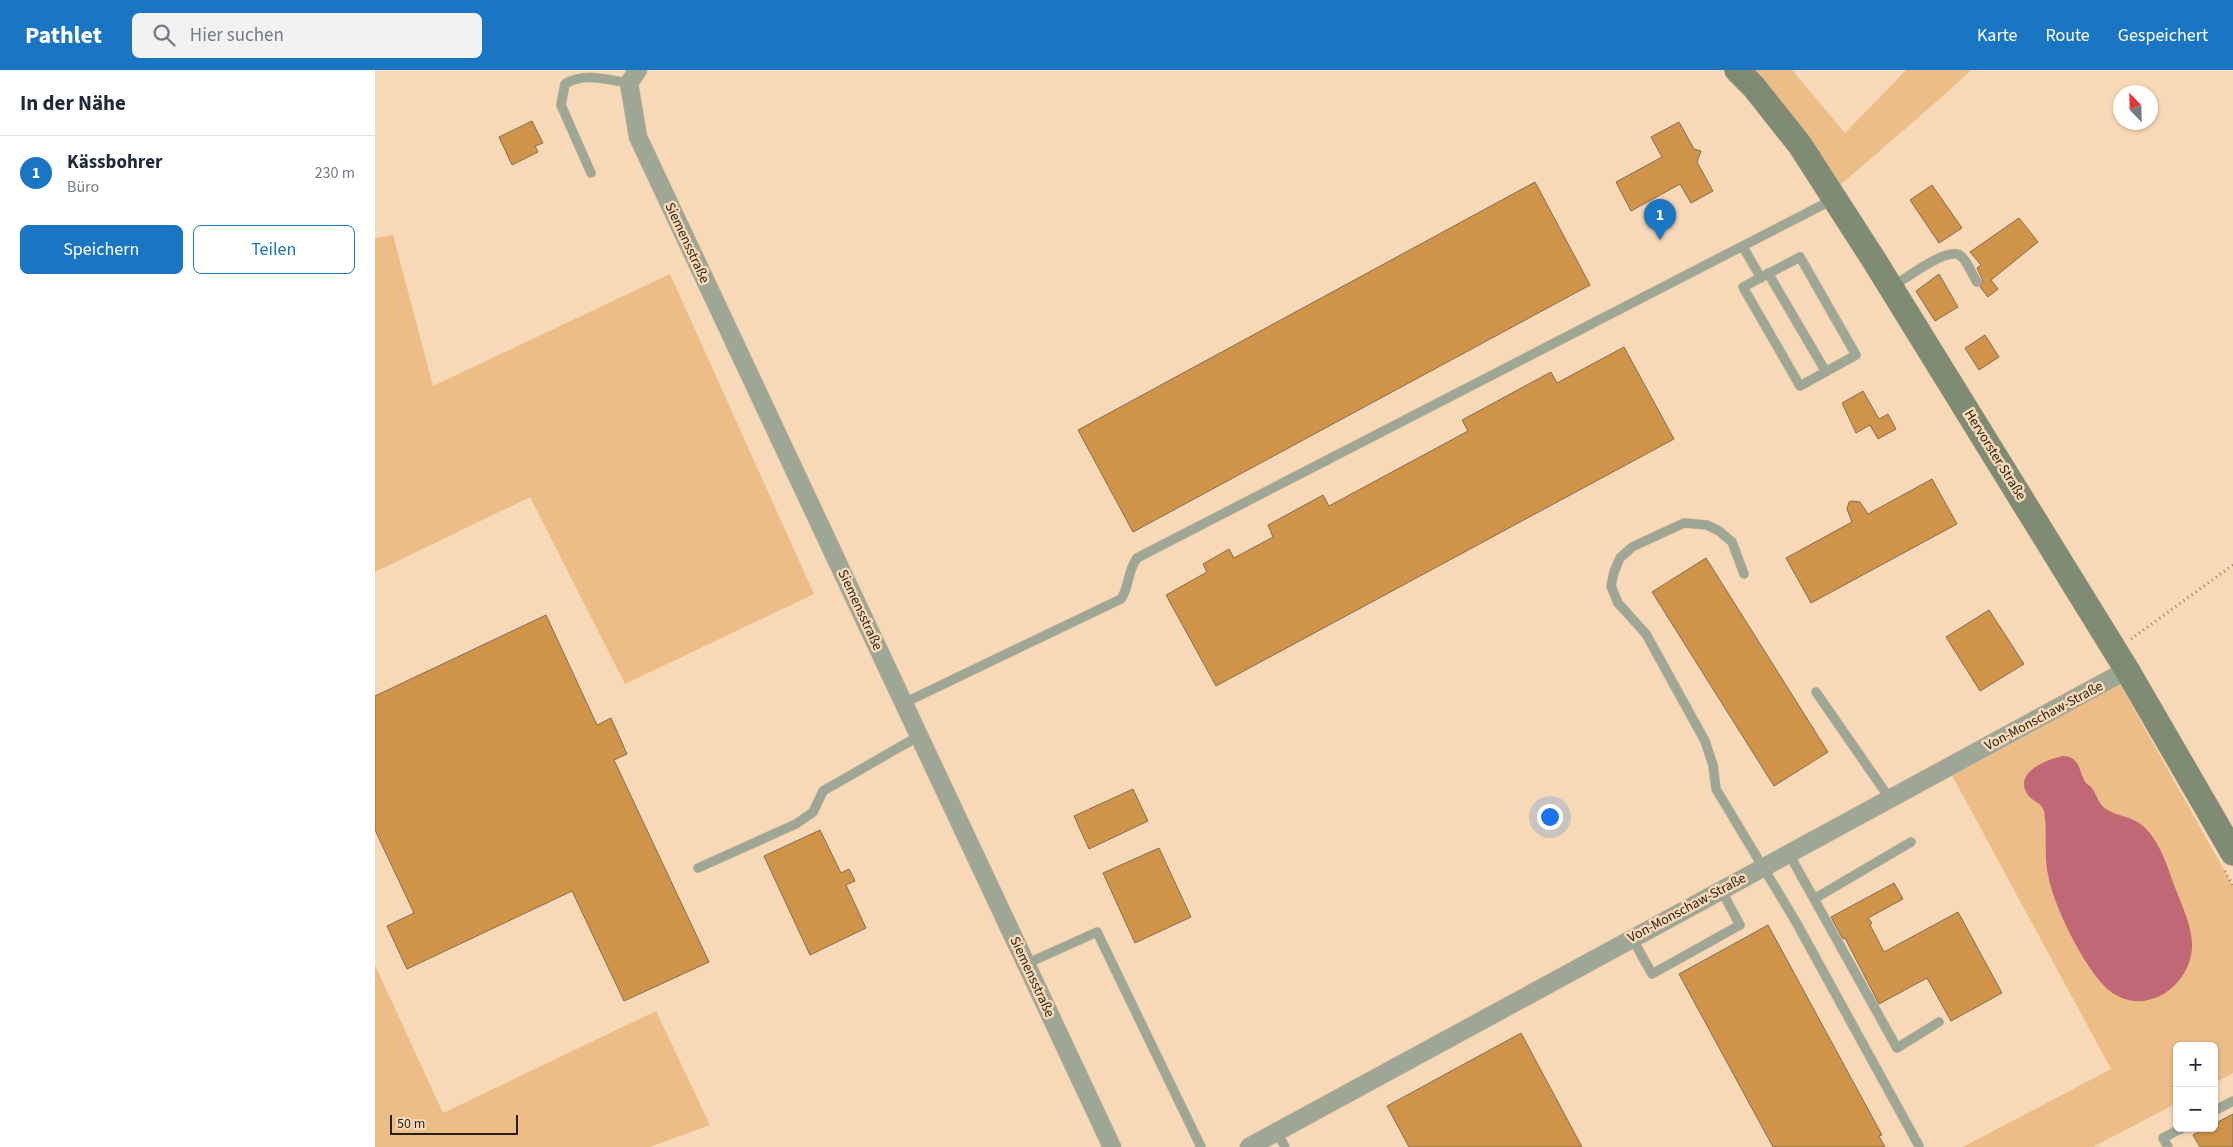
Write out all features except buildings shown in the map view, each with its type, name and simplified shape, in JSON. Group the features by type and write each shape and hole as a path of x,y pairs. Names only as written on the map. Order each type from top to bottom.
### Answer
{"street":[{"name":"Hervorster Straße","path":"1737,70 1754,87 1800,145 1834,198 2121,660 2233,853"},
{"name":"Siemensstraße","path":"634,76 638,138 1112,1147"},
{"name":"Von-Monschaw-Straße","path":"1249,1147 1281,1139 1632,938 1890,799 2121,660"}],"lane":[{"path":"591,173 561,105 565,84 573,80 592,77 634,76"},
{"path":"904,703 1121,600 1125,593 1129,569 1137,558 1743,247 1834,198"},
{"path":"1743,247 1765,275 1826,372"},
{"path":"1891,288 1934,261 1957,254 1961,257 1977,282"},
{"path":"1800,257 1856,355 1826,372 1799,386 1743,287 1800,257"},
{"path":"1744,574 1732,542 1719,531 1707,525 1684,523 1632,547 1620,558 1611,586 1618,603 1646,634 1705,742 1713,765 1716,789 1796,922 1919,1146"},
{"path":"1816,692 1890,799"},
{"path":"698,868 795,824 813,812 823,792 919,736"},
{"path":"1814,898 1911,842"},
{"path":"1789,854 1897,1048 1939,1022"},
{"path":"1632,938 1651,974 1740,925 1721,890"},
{"path":"1026,964 1097,932 1201,1147"},
{"path":"2218,1109 2233,1101"},
{"path":"2168,1147 2163,1138 2174,1132"}],"path":[{"path":"2121,660 2233,565"}],"shaded area":[{"path":"1748,70 1792,70 1845,133 1906,70 1971,70 1838,187"},
{"path":"393,235 433,386 670,274 814,594 625,684 530,497 375,572 375,238"},
{"path":"2116,677 2233,886 2233,1073 2218,1081 2218,1042 2173,1042 2173,1105 2093,1147 1963,1147 2111,1069 1948,768"},
{"path":"2063,756 2069,757 2076,762 2086,783 2091,787 2103,807 2111,812 2130,818 2149,832 2163,856 2184,911 2192,941 2189,962 2183,975 2174,986 2150,1000 2123,999 2110,991 2101,982 2073,940 2052,892 2046,862 2044,811 2028,795 2024,787 2024,780 2033,768"},
{"path":"375,965 443,1113 656,1011 710,1125 650,1147 375,1147"}],"place":[{"name":"Kässbohrer","path":"1660,240"}]}
